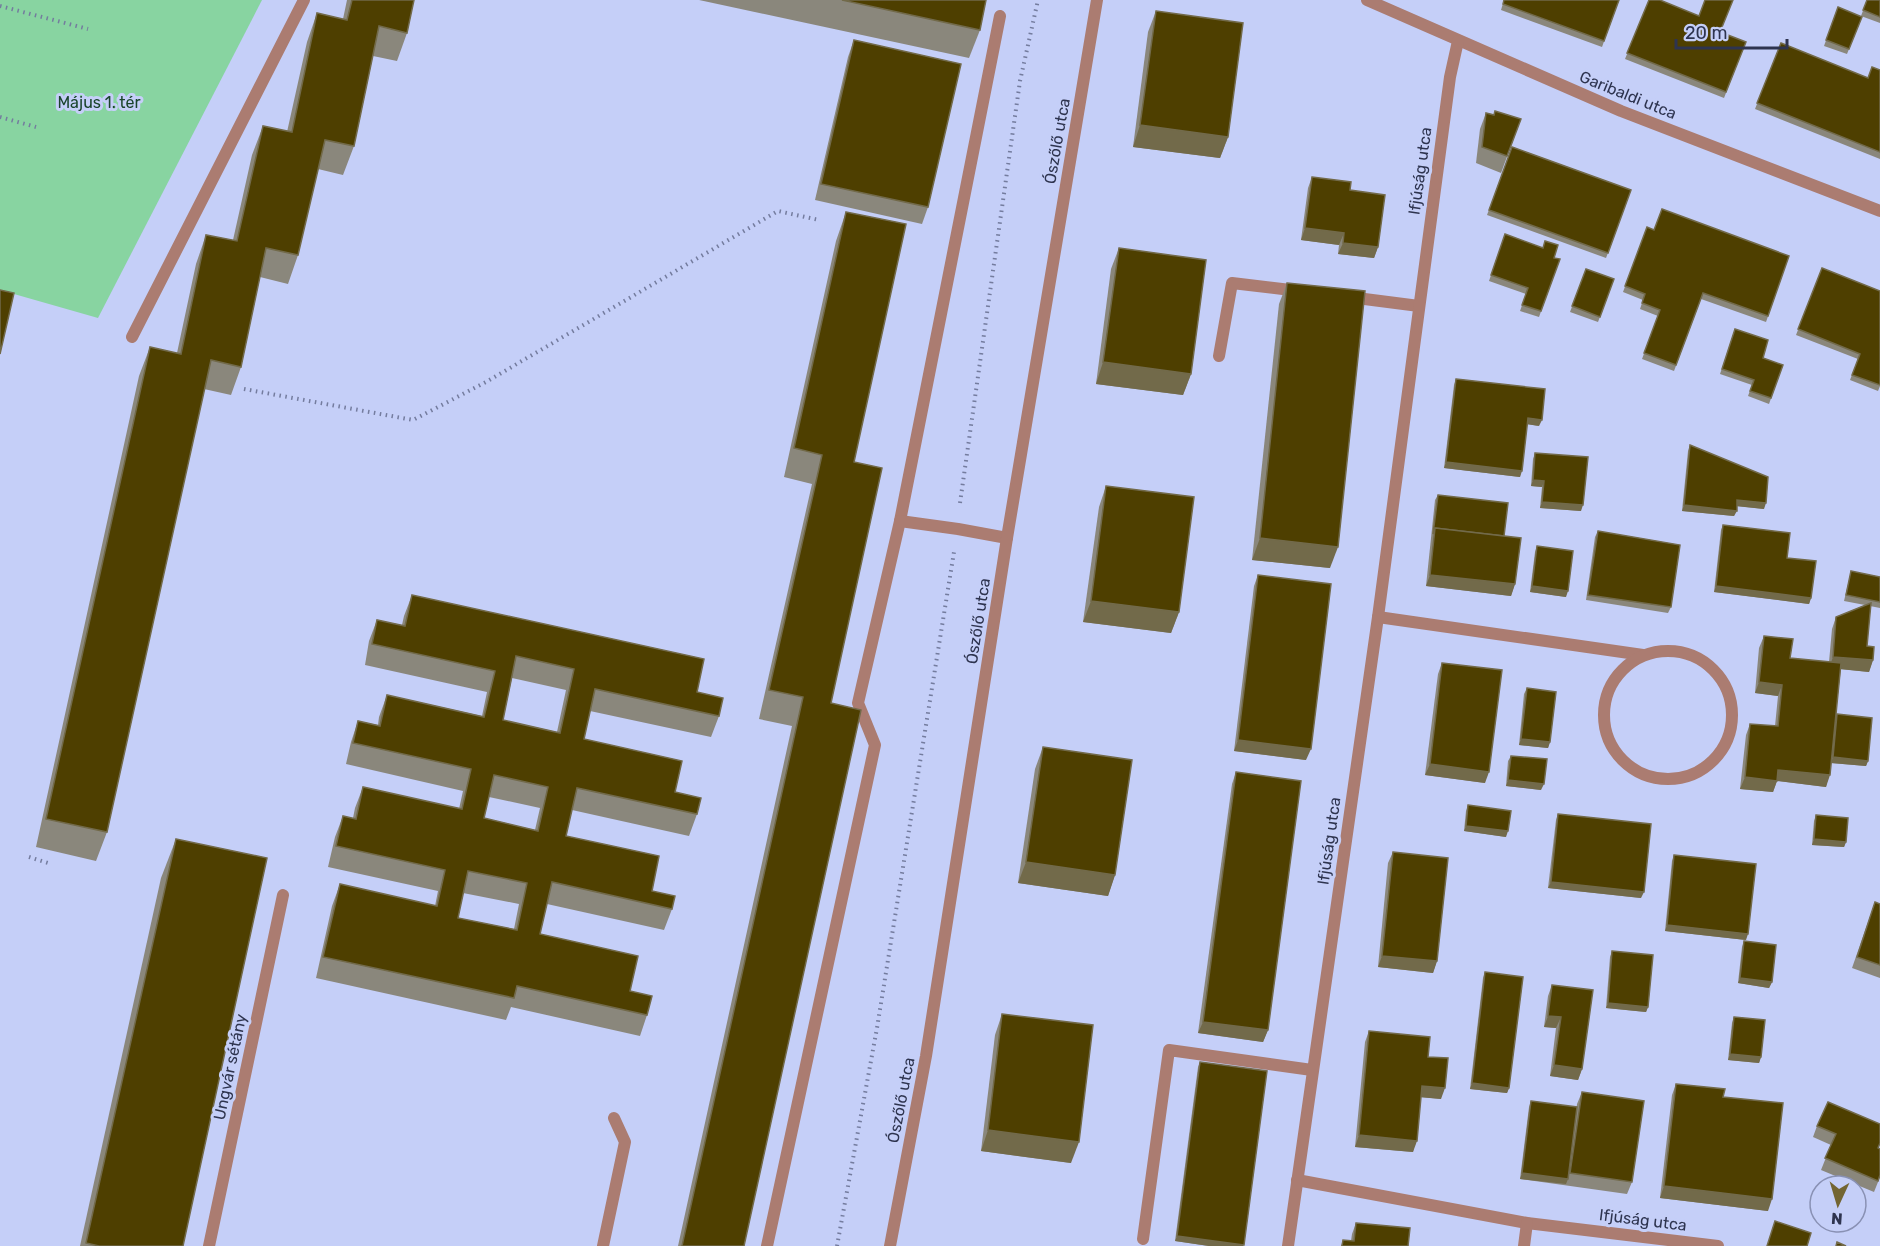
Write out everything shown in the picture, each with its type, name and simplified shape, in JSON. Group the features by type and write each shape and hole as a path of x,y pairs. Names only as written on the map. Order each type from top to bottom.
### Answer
{"street":[{"path":"132,337 304,0"},
{"name":"Ószőlő utca","path":"890,1246 926,1056 1007,538 1097,0"},
{"name":"Garibaldi utca","path":"1367,0 1622,111 1880,211"},
{"path":"767,1246 875,745 858,703 900,521 1000,16"},
{"name":"Ifjúság utca","path":"1288,1246 1378,617 1450,78 1458,41"},
{"path":"1219,356 1232,283 1314,293"},
{"path":"1337,296 1419,306"},
{"path":"900,521 958,528 1007,538"},
{"path":"1378,617 1643,655 1664,650 1684,652 1703,660 1718,674 1729,691 1733,711 1731,732 1723,750 1707,766 1688,777 1666,780 1644,775 1625,763 1611,746 1604,725 1604,703 1611,682 1626,665 1643,655"},
{"name":"Ungvár sétány","path":"209,1246 283,895"},
{"path":"1143,1239 1169,1050 1312,1070"},
{"path":"603,1246 625,1142 614,1118"},
{"name":"Ifjúság utca","path":"1297,1180 1527,1222 1718,1246"},
{"path":"1524,1246 1527,1222"}],"path":[{"path":"837,1246 878,1028 958,528 960,496 1019,93 1038,0"},
{"path":"0,6 88,29"},
{"path":"0,117 36,127"},
{"path":"244,389 413,420 486,382 778,211 819,220"},
{"path":"29,857 48,863"}],"green space":[{"name":"Május 1. tér","path":"0,0 262,0 98,318 0,290"}],"building":[{"path":"352,0 414,0 407,33 379,26 354,146 325,140 298,255 266,248 241,367 211,360 107,832 46,819 150,347 181,354 206,235 237,241 263,126 292,132 317,13 347,20"},
{"path":"842,0 986,0 980,30"},
{"path":"1504,0 1619,0 1604,41 1503,4"},
{"path":"1649,0 1660,0 1699,16 1705,0 1733,0 1720,32 1746,42 1726,92 1627,53"},
{"path":"1867,0 1880,0 1880,17 1863,10"},
{"path":"1838,7 1862,17 1849,49 1826,40"},
{"path":"1156,11 1243,23 1228,137 1140,125"},
{"path":"854,40 961,64 928,207 821,184"},
{"path":"1781,43 1868,78 1872,67 1880,70 1880,152 1757,103"},
{"path":"1495,111 1521,119 1507,156 1482,147 1486,113 1494,115"},
{"path":"1512,147 1631,190 1608,253 1489,210"},
{"path":"1312,177 1351,182 1350,190 1385,195 1378,247 1343,243 1344,233 1305,228"},
{"path":"1662,209 1789,256 1768,316 1703,293 1676,365 1644,353 1660,310 1642,303 1645,294 1625,286 1647,227 1654,230"},
{"path":"846,212 906,224 854,462 882,468 831,703 861,710 744,1246 682,1246 803,697 769,690 822,455 794,448"},
{"path":"1505,234 1543,248 1545,241 1558,245 1554,258 1560,259 1541,311 1522,305 1528,288 1491,275"},
{"path":"1119,248 1206,260 1191,374 1103,362"},
{"path":"1822,268 1880,291 1880,385 1852,375 1860,354 1798,329"},
{"path":"1586,269 1614,279 1600,317 1572,306"},
{"path":"1287,283 1365,291 1338,547 1260,538"},
{"path":"0,290 14,293 0,354"},
{"path":"1735,329 1768,340 1763,358 1783,365 1771,398 1750,391 1754,380 1722,369"},
{"path":"1456,379 1545,389 1542,420 1528,418 1522,471 1446,462"},
{"path":"1690,445 1768,477 1766,503 1737,500 1737,511 1684,505"},
{"path":"1535,453 1588,457 1583,505 1542,502 1544,481 1533,480"},
{"path":"1106,486 1194,497 1179,612 1091,601"},
{"path":"1438,495 1508,503 1504,536 1435,528 1433,534"},
{"path":"1723,525 1790,533 1787,558 1816,561 1811,598 1716,586"},
{"path":"1435,528 1521,538 1515,584 1430,575"},
{"path":"1598,531 1680,545 1671,607 1588,595"},
{"path":"1537,546 1573,551 1568,591 1532,586"},
{"path":"1851,571 1880,577 1880,602 1846,595"},
{"path":"1258,575 1331,584 1311,749 1238,740"},
{"path":"412,595 704,659 697,692 723,698 719,716 595,689 584,739 682,761 675,792 701,798 697,814 577,788 566,836 659,856 652,891 675,896 672,909 552,882 540,934 638,956 630,991 652,996 647,1015 517,986 514,998 323,957 340,884 437,906 445,870 336,846 343,816 356,819 363,787 462,809 471,769 353,743 358,721 380,726 387,695 484,717 495,671 372,644 377,620 405,626","holes":["516,656 574,669 560,733 503,720","494,775 548,787 538,831 484,818","468,871 527,883 517,930 458,918"]},
{"path":"1871,603 1867,646 1874,647 1873,660 1833,657 1836,617"},
{"path":"1764,636 1793,639 1790,658 1841,663 1830,775 1778,770 1777,781 1745,777 1750,724 1778,726 1782,685 1759,682"},
{"path":"1442,663 1502,670 1489,772 1430,764"},
{"path":"1527,688 1556,692 1550,742 1521,739"},
{"path":"1837,714 1872,718 1868,761 1833,757"},
{"path":"1043,747 1132,760 1115,875 1026,862"},
{"path":"1511,756 1547,759 1544,784 1508,780"},
{"path":"1236,772 1301,781 1268,1030 1203,1022"},
{"path":"1468,805 1511,811 1508,831 1466,826"},
{"path":"1558,814 1651,824 1644,892 1551,882"},
{"path":"1816,815 1848,818 1846,842 1814,839"},
{"path":"176,839 267,858 183,1246 99,1246 86,1243"},
{"path":"1393,852 1448,858 1437,961 1382,956"},
{"path":"1674,855 1756,864 1748,934 1667,925"},
{"path":"1875,902 1880,904 1880,965 1857,957"},
{"path":"1744,941 1776,945 1772,982 1740,978"},
{"path":"1612,951 1653,955 1648,1007 1608,1003"},
{"path":"1485,972 1523,977 1509,1088 1472,1083"},
{"path":"1552,985 1593,990 1582,1069 1554,1065 1561,1017 1548,1016"},
{"path":"1002,1014 1093,1025 1079,1142 988,1130"},
{"path":"1734,1017 1765,1020 1761,1057 1730,1054"},
{"path":"1369,1031 1430,1037 1428,1057 1448,1058 1445,1088 1422,1086 1417,1141 1359,1135"},
{"path":"1200,1062 1267,1071 1244,1245 1177,1236"},
{"path":"1676,1084 1725,1089 1723,1097 1783,1103 1772,1199 1664,1186"},
{"path":"1582,1092 1644,1101 1632,1182 1570,1173"},
{"path":"1531,1101 1577,1107 1568,1179 1522,1173"},
{"path":"1828,1102 1880,1124 1878,1181 1868,1177 1868,1174 1862,1174 1825,1158 1836,1134 1817,1126"},
{"path":"1775,1221 1811,1234 1807,1246 1767,1246"},
{"path":"1356,1223 1410,1228 1408,1246 1342,1246 1343,1240 1354,1241"}]}
